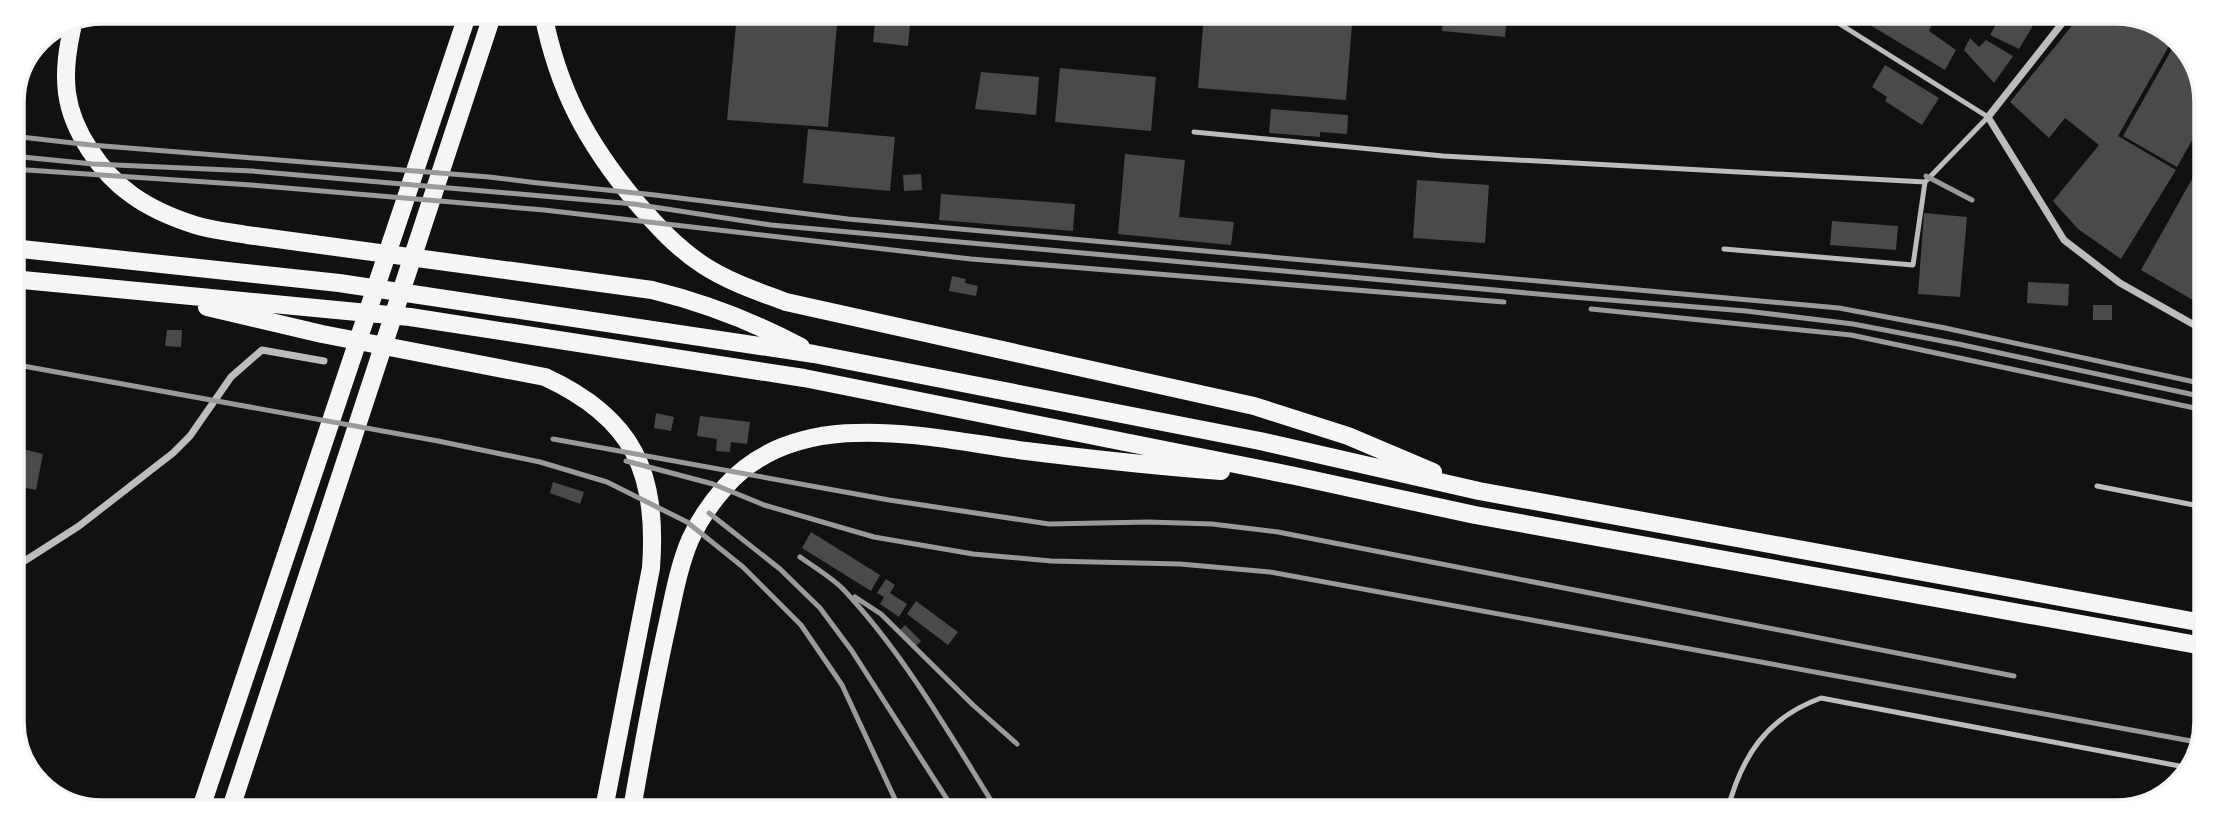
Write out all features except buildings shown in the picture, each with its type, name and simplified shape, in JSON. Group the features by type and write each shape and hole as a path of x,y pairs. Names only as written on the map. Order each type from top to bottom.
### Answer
{"highway":[{"path":"204,800 464,24"},
{"path":"234,800 489,24"},
{"path":"545,24 550,49 566,91 583,128 608,168 667,238 702,265 734,283 786,302 1254,406 1348,436 1479,491"},
{"path":"72,30 66,58 67,94 85,141 109,175 132,195 159,210 197,226 247,235 652,290 734,316 814,354"},
{"path":"24,249 339,283 814,354 1260,441 1479,491 2194,621"},
{"path":"24,280 410,317 804,378 1295,476 1475,515 2194,644"},
{"path":"139,291 322,334 545,377 569,388 593,404 614,423 631,445 644,474 650,499 653,540 651,568 606,800"},
{"path":"634,800 656,674 681,564 708,506 744,467 761,456 789,443 835,433 889,433 1127,464 1295,476"}],"street":[{"path":"2061,24 1988,117 2064,240 2120,283 2194,325"},
{"path":"25,561 79,526 173,453 190,436 230,377 262,350 324,361"}],"lane":[{"path":"1724,249 1913,265 1925,182 1988,117 1840,24"},
{"path":"1194,132 1443,156 1925,182"},
{"path":"2097,486 2194,505"},
{"path":"1730,800 1749,752 1788,713 1821,698 2181,766"}],"railway":[{"path":"24,137 538,183"},
{"path":"24,157 93,164 252,171 634,204 771,225 1746,311 1853,324 2194,395"},
{"path":"24,170 251,185 544,210 971,259 1504,302"},
{"path":"1926,176 1972,200"},
{"path":"529,182 848,219 1839,308 2194,382"},
{"path":"1591,309 1851,335 2194,408"},
{"path":"24,366 438,441 540,462 607,482 687,522 743,567 801,625 842,685 895,800"},
{"path":"553,439 889,500 1049,524 1212,524 1278,532 2014,676"},
{"path":"626,461 713,484 764,505 874,537 973,554 1051,561 1180,564 1270,572 2192,741"},
{"path":"709,513 780,569 820,608 852,651 948,800"},
{"path":"800,557 843,589 887,641 926,696 991,800"},
{"path":"855,597 881,614 973,705 1017,744"}]}
